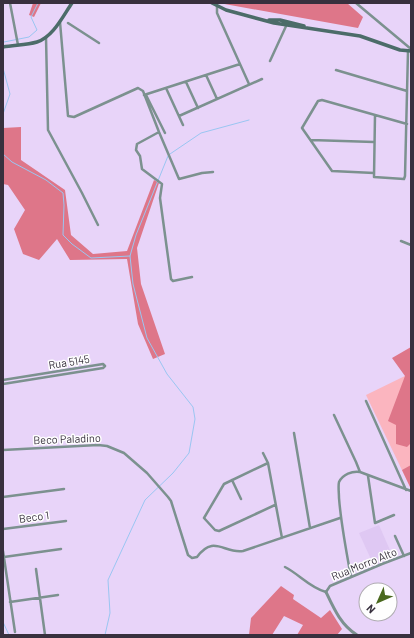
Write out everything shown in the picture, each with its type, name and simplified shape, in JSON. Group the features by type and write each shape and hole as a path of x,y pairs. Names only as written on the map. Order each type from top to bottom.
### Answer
{"main road":[{"path":"3,47 37,42 46,38 61,20 72,3"},
{"path":"212,3 226,10 268,20 360,36 400,50 410,50"}],"street":[{"path":"10,3 18,45"},
{"path":"356,3 410,50 407,91 405,178 374,177 375,115"},
{"path":"217,6 217,13 249,84"},
{"path":"99,43 68,22 61,20 67,114 70,117 74,117 136,88 142,90 165,132"},
{"path":"270,60 288,24"},
{"path":"46,38 48,130 98,225"},
{"path":"145,95 240,64"},
{"path":"336,70 407,91"},
{"path":"206,75 217,99"},
{"path":"179,116 262,79"},
{"path":"186,82 198,108"},
{"path":"166,88 183,125"},
{"path":"145,95 179,179 202,173 214,172"},
{"path":"374,173 334,172 310,140 302,128 320,100 406,124"},
{"path":"159,132 138,142 136,150 140,156 142,169 162,184 160,198 171,279 173,281 192,276"},
{"path":"310,140 374,142"},
{"path":"401,241 411,245"},
{"name":"Rua 5145","path":"3,384 27,378 103,364 105,366 103,368 56,373"},
{"name":"Rua 5145","path":"3,380 27,378"},
{"path":"366,401 406,490"},
{"path":"334,415 360,472"},
{"path":"294,433 298,449 310,528"},
{"name":"Beco Paladino","path":"3,450 98,444 124,453 147,473 170,499 189,556 192,558 197,557 202,550 211,546 242,551 282,538"},
{"path":"264,453 268,463 282,538 340,518"},
{"path":"268,463 224,484 204,517 204,520 215,530 219,531 275,505"},
{"path":"351,577 340,518 339,483 342,478 347,474 360,472 411,491"},
{"path":"368,476 375,523 394,516"},
{"path":"232,480 242,499"},
{"path":"3,498 64,489"},
{"name":"Beco 1","path":"3,530 66,521"},
{"path":"395,536 404,556"},
{"path":"4,557 61,549"},
{"path":"3,551 15,632"},
{"name":"Rua Morro Alto","path":"326,592 330,586 411,553"},
{"path":"285,567 299,575 314,588 326,592 342,622 357,635"},
{"path":"36,569 45,635"},
{"path":"10,602 58,594"}],"shaded area":[{"path":"33,3 41,3 34,17 29,15"},
{"path":"219,3 347,3 363,17 358,28"},
{"path":"21,127 21,160 65,190 71,235 93,254 127,251 154,180 159,183 137,248 141,284 165,354 153,359 138,324 127,259 70,260 57,239 39,260 23,254 14,229 25,210 8,185 3,184 3,128"},
{"path":"411,347 411,443 407,447 396,444 396,425 388,421 405,376 392,358"},
{"path":"411,373 411,489 366,395"},
{"path":"411,465 411,489 402,470"},
{"path":"379,525 393,557 374,566 359,533"},
{"path":"281,586 294,595 293,599 321,618 330,610 342,629 337,635 297,635 303,625 284,616 272,635 249,635 251,618"}],"waterway":[{"path":"4,42 29,37 37,30 31,17 38,3"},
{"path":"3,68 10,94 3,114"},
{"path":"170,154 201,133 249,120"},
{"path":"3,154 12,162 46,180 63,193 63,235 72,244 91,258 130,256"},
{"path":"105,635 110,613 108,580 145,500 173,473 189,453 195,419 193,407 167,374 147,338 133,284 130,256 136,235 168,156"},
{"path":"3,622 9,635"}]}
